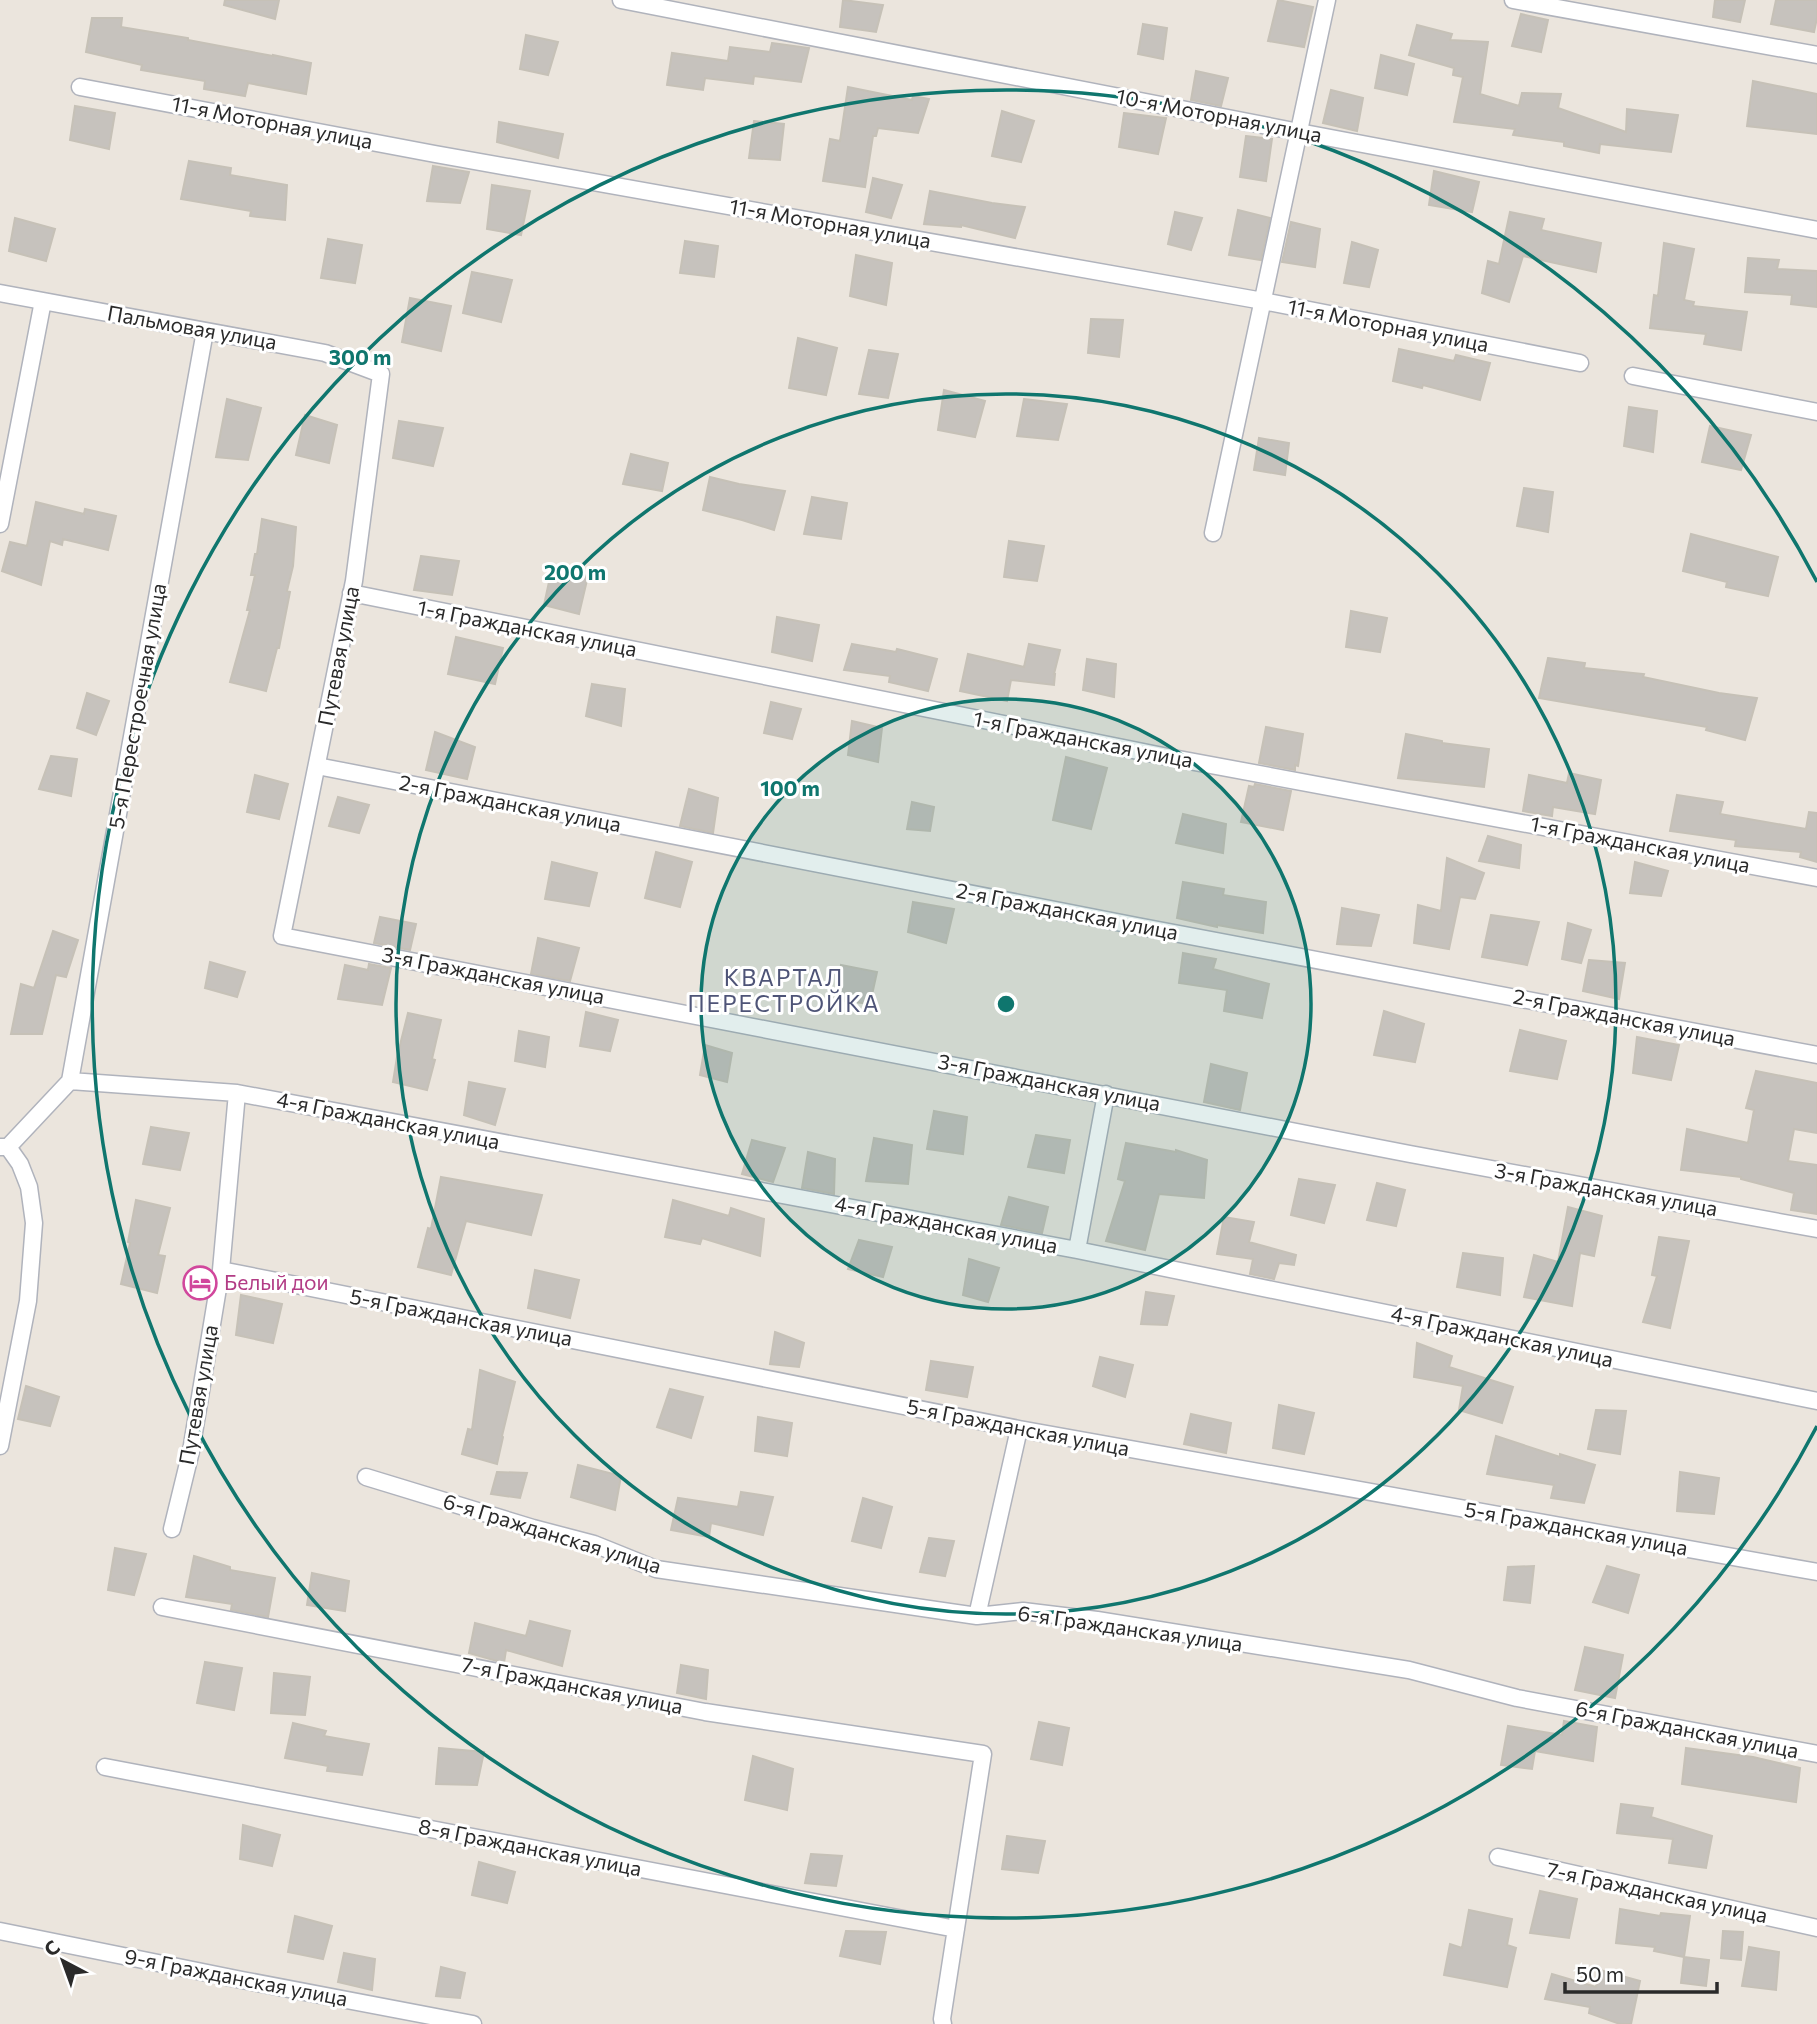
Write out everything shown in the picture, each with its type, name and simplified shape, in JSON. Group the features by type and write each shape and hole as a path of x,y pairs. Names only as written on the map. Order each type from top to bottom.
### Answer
{"street":[{"name":"10-я Моторная улица","path":"621,0 1817,230"},
{"path":"1213,533 1327,0"},
{"path":"1513,0 1817,55"},
{"name":"11-я Моторная улица","path":"80,87 435,154 1263,301 1580,363"},
{"name":"Пальмовая улица","path":"0,293 325,353 381,374"},
{"path":"0,524 43,301"},
{"name":"5-я Перестроечная улица","path":"70,1081 205,331"},
{"name":"Путевая улица","path":"282,936 351,593 381,374"},
{"path":"1633,376 1817,412"},
{"name":"1-я Гражданская улица","path":"351,593 1173,758 1817,878"},
{"name":"2-я Гражданская улица","path":"317,766 1817,1055"},
{"name":"3-я Гражданская улица","path":"282,936 1396,1152 1817,1229"},
{"path":"0,1446 28,1301 34,1223 29,1187 20,1164 4,1147 70,1081"},
{"name":"4-я Гражданская улица","path":"70,1081 237,1093 1077,1250 1817,1401"},
{"name":"Путевая улица","path":"172,1529 191,1451 221,1270 237,1093"},
{"path":"1077,1250 1106,1094"},
{"name":"5-я Гражданская улица","path":"221,1270 1019,1429 1817,1572"},
{"path":"977,1616 1019,1429"},
{"name":"6-я Гражданская улица","path":"366,1477 594,1544 656,1569 977,1616 1023,1611 1097,1620 1395,1668 1517,1698 1817,1754"},
{"name":"7-я Гражданская улица","path":"162,1607 705,1712 983,1754 956,1929"},
{"name":"8-я Гражданская улица","path":"105,1767 956,1929"},
{"name":"7-я Гражданская улица","path":"1498,1857 1817,1928"},
{"path":"943,2024 956,1929"},
{"name":"9-я Гражданская улица","path":"0,1931 473,2024"}],"building":[{"path":"225,0 279,0 275,19 224,5"},
{"path":"843,0 883,5 876,32 840,27"},
{"path":"1278,0 1313,7 1304,47 1268,41"},
{"path":"1715,0 1745,0 1740,22 1713,17"},
{"path":"1776,0 1817,0 1814,32 1771,24"},
{"path":"1521,14 1548,20 1541,52 1512,46"},
{"path":"92,18 122,18 121,27 311,63 306,94 248,83 245,96 204,89 205,81 141,70 142,65 86,52"},
{"path":"1143,24 1167,28 1163,59 1138,54"},
{"path":"1417,25 1452,34 1450,40 1488,42 1480,94 1519,106 1522,93 1561,94 1558,108 1626,132 1627,109 1678,115 1671,152 1600,144 1599,153 1564,146 1564,142 1513,135 1515,129 1454,122 1463,77 1453,75 1454,68 1409,55"},
{"path":"526,35 558,42 548,75 520,69"},
{"path":"772,43 809,48 801,82 754,76 753,84 705,78 703,90 667,85 672,53 728,61 730,47 770,52"},
{"path":"1381,55 1414,64 1407,95 1375,88"},
{"path":"1196,71 1228,78 1221,106 1191,100"},
{"path":"1753,81 1817,94 1817,134 1747,126"},
{"path":"848,87 912,100 913,96 929,99 918,133 878,128 876,136 873,136 865,187 823,181 830,139 840,141"},
{"path":"1331,90 1363,98 1357,131 1323,123"},
{"path":"75,106 115,113 109,149 70,140"},
{"path":"1002,111 1034,121 1021,162 992,156"},
{"path":"1124,113 1166,118 1158,154 1119,147"},
{"path":"754,121 784,124 780,160 749,158"},
{"path":"499,122 563,134 558,158 497,142"},
{"path":"1246,136 1272,139 1266,181 1240,177"},
{"path":"189,161 231,168 230,175 287,185 285,220 250,216 251,211 181,199"},
{"path":"433,166 469,172 460,203 427,201"},
{"path":"1434,171 1479,182 1472,212 1429,205"},
{"path":"873,178 902,185 891,218 866,212"},
{"path":"492,185 530,191 521,235 487,229"},
{"path":"930,191 1025,207 1015,238 961,225 924,224"},
{"path":"1238,210 1270,218 1261,260 1229,255"},
{"path":"1175,212 1202,218 1191,250 1168,244"},
{"path":"1510,212 1544,219 1541,230 1601,243 1596,272 1523,256 1509,302 1482,293 1488,261 1499,264"},
{"path":"15,218 55,229 46,261 9,251"},
{"path":"1291,222 1320,229 1315,267 1282,262"},
{"path":"328,239 362,245 355,283 321,278"},
{"path":"685,241 718,246 714,277 680,273"},
{"path":"1352,242 1378,250 1369,287 1344,283"},
{"path":"1664,243 1694,249 1684,300 1694,302 1693,306 1747,312 1741,350 1704,344 1706,334 1650,328 1654,295 1658,296"},
{"path":"856,255 892,263 886,305 850,296"},
{"path":"1748,258 1779,260 1777,269 1817,271 1817,307 1791,304 1792,295 1745,292"},
{"path":"472,272 512,280 501,322 463,313"},
{"path":"410,298 451,306 441,351 402,342"},
{"path":"1091,319 1123,320 1119,357 1088,353"},
{"path":"798,338 837,348 826,395 789,388"},
{"path":"1399,349 1454,361 1456,355 1490,363 1480,400 1423,385 1422,388 1393,381"},
{"path":"869,350 898,354 888,398 859,394"},
{"path":"944,390 985,401 975,437 938,430"},
{"path":"227,399 261,408 248,460 216,457"},
{"path":"1024,399 1067,404 1058,440 1017,436"},
{"path":"1629,407 1657,411 1653,452 1624,446"},
{"path":"305,415 337,425 329,463 296,455"},
{"path":"399,421 443,428 433,466 393,458"},
{"path":"1710,426 1751,435 1741,470 1702,462"},
{"path":"1259,438 1289,443 1285,475 1254,470"},
{"path":"631,454 668,463 662,491 623,484"},
{"path":"710,477 785,491 774,530 703,510"},
{"path":"1524,488 1553,492 1548,532 1517,526"},
{"path":"812,497 847,503 841,539 804,534"},
{"path":"36,502 84,514 85,509 116,516 108,550 63,539 62,545 50,541 41,585 2,571 10,542 27,546"},
{"path":"262,519 296,527 293,566 287,591 290,592 279,648 266,691 230,682 250,610 247,610 255,575 251,575"},
{"path":"1691,534 1778,557 1768,596 1726,587 1727,582 1683,571"},
{"path":"1009,541 1044,546 1037,581 1004,577"},
{"path":"421,556 459,561 452,595 414,590"},
{"path":"552,568 588,576 579,614 544,605"},
{"path":"1351,611 1387,618 1380,652 1346,647"},
{"path":"777,617 819,625 812,661 772,652"},
{"path":"456,637 503,648 495,684 448,674"},
{"path":"852,644 896,652 897,649 937,659 928,691 889,682 890,676 844,670"},
{"path":"1029,644 1060,650 1054,685 1011,680 1007,701 960,691 968,654 1024,667"},
{"path":"1548,658 1585,663 1584,668 1644,674 1643,677 1757,698 1745,740 1706,730 1707,727 1539,698"},
{"path":"1087,659 1116,664 1114,697 1083,690"},
{"path":"592,684 625,689 621,726 586,716"},
{"path":"87,693 109,701 96,735 77,728"},
{"path":"771,702 801,709 792,739 764,733"},
{"path":"852,721 882,728 878,762 848,755"},
{"path":"1266,727 1303,734 1295,770 1259,763"},
{"path":"435,732 475,747 467,779 426,770"},
{"path":"1406,734 1442,743 1489,749 1484,787 1398,778"},
{"path":"51,756 77,759 71,796 39,789"},
{"path":"1066,757 1107,768 1091,829 1053,820"},
{"path":"1569,773 1601,780 1595,814 1553,807 1552,816 1523,811 1529,775 1567,783"},
{"path":"255,775 288,784 279,819 247,812"},
{"path":"1255,784 1291,791 1283,830 1241,822 1249,786 1254,787"},
{"path":"689,789 718,798 713,833 680,826"},
{"path":"1677,795 1723,802 1720,814 1806,829 1809,812 1817,813 1817,862 1800,857 1801,852 1735,846 1736,840 1670,831"},
{"path":"338,797 369,805 359,833 329,826"},
{"path":"912,802 934,807 930,831 907,829"},
{"path":"1183,814 1226,824 1223,853 1176,843"},
{"path":"1488,836 1521,845 1519,868 1479,861"},
{"path":"656,852 692,862 680,907 645,898"},
{"path":"1447,858 1484,873 1475,899 1460,897 1449,949 1414,943 1418,905 1441,911"},
{"path":"552,862 597,873 589,906 545,899"},
{"path":"1635,862 1668,871 1661,896 1630,893"},
{"path":"1183,882 1224,889 1223,895 1266,902 1263,933 1177,918"},
{"path":"913,902 954,909 946,943 908,932"},
{"path":"1342,908 1379,915 1371,946 1337,944"},
{"path":"1491,915 1539,922 1527,965 1482,957"},
{"path":"380,917 416,924 410,950 374,943"},
{"path":"1568,923 1591,930 1581,963 1562,959"},
{"path":"53,931 78,940 66,977 56,975 42,1034 11,1034 21,984 34,988"},
{"path":"538,938 579,948 570,981 531,974"},
{"path":"1183,953 1216,959 1213,969 1269,984 1262,1018 1224,1011 1227,990 1179,983"},
{"path":"1589,960 1625,963 1619,999 1583,991"},
{"path":"210,962 245,972 237,997 205,988"},
{"path":"369,964 391,968 382,1005 338,999 345,965 368,970"},
{"path":"841,965 877,972 870,1004 836,1000"},
{"path":"1384,1011 1424,1024 1415,1062 1374,1055"},
{"path":"586,1012 618,1020 610,1051 580,1046"},
{"path":"408,1013 441,1020 427,1090 393,1082"},
{"path":"1520,1030 1566,1041 1557,1079 1510,1071"},
{"path":"519,1031 549,1037 545,1067 515,1061"},
{"path":"1637,1037 1679,1045 1671,1080 1633,1073"},
{"path":"705,1045 732,1053 727,1082 700,1075"},
{"path":"1211,1064 1247,1073 1240,1110 1204,1102"},
{"path":"1756,1071 1817,1083 1817,1133 1794,1129 1788,1161 1817,1165 1817,1214 1791,1210 1794,1193 1741,1177 1681,1170 1687,1129 1748,1143 1754,1110 1746,1108"},
{"path":"469,1082 505,1089 495,1125 464,1115"},
{"path":"934,1111 967,1117 963,1154 927,1149"},
{"path":"151,1127 189,1133 180,1170 143,1164"},
{"path":"1036,1135 1070,1140 1064,1173 1028,1167"},
{"path":"874,1138 912,1145 908,1184 866,1181"},
{"path":"752,1140 785,1148 773,1182 742,1174"},
{"path":"1126,1143 1176,1150 1207,1160 1204,1198 1159,1194 1145,1250 1106,1241 1125,1181 1118,1179"},
{"path":"808,1152 835,1159 834,1194 802,1188"},
{"path":"441,1177 542,1195 531,1235 466,1221 451,1275 418,1267 428,1228 431,1229"},
{"path":"1299,1179 1335,1185 1324,1223 1291,1215"},
{"path":"1377,1183 1405,1190 1396,1226 1367,1220"},
{"path":"1009,1197 1048,1207 1042,1233 1001,1225"},
{"path":"136,1200 170,1208 158,1255 165,1256 157,1293 121,1284"},
{"path":"673,1200 729,1216 731,1208 764,1219 760,1256 702,1238 700,1244 665,1237"},
{"path":"1568,1207 1602,1216 1594,1256 1580,1253 1572,1306 1524,1297 1534,1255 1558,1262"},
{"path":"1224,1217 1254,1222 1249,1242 1296,1255 1294,1265 1279,1263 1274,1279 1250,1274 1253,1259 1217,1254"},
{"path":"1659,1237 1689,1241 1670,1328 1643,1322 1657,1276 1652,1275"},
{"path":"859,1240 892,1247 883,1277 848,1269"},
{"path":"1463,1253 1503,1258 1500,1295 1457,1287"},
{"path":"969,1259 999,1268 988,1302 963,1295"},
{"path":"535,1270 579,1280 570,1318 528,1308"},
{"path":"1146,1292 1174,1296 1167,1325 1141,1324"},
{"path":"241,1295 282,1304 273,1343 236,1335"},
{"path":"775,1332 804,1343 799,1367 770,1364"},
{"path":"1417,1343 1452,1356 1449,1367 1513,1387 1502,1423 1459,1410 1463,1386 1414,1377"},
{"path":"1100,1357 1133,1365 1125,1397 1093,1386"},
{"path":"931,1361 973,1367 967,1397 926,1390"},
{"path":"480,1370 515,1382 497,1464 462,1454 468,1429 472,1430"},
{"path":"26,1386 59,1397 50,1426 18,1419"},
{"path":"670,1389 703,1397 691,1438 657,1427"},
{"path":"1279,1405 1314,1413 1304,1454 1273,1448"},
{"path":"1596,1410 1626,1411 1620,1454 1588,1449"},
{"path":"1191,1414 1231,1423 1226,1453 1184,1444"},
{"path":"758,1417 792,1423 787,1456 755,1451"},
{"path":"1496,1436 1560,1457 1560,1454 1595,1465 1584,1503 1551,1498 1554,1485 1487,1474"},
{"path":"578,1465 621,1476 615,1510 571,1497"},
{"path":"497,1472 527,1473 520,1498 491,1494"},
{"path":"1680,1472 1719,1478 1714,1514 1677,1511"},
{"path":"741,1492 773,1497 763,1535 711,1523 709,1537 671,1530 678,1498 738,1507"},
{"path":"863,1498 892,1507 881,1548 852,1541"},
{"path":"929,1538 954,1541 945,1576 920,1572"},
{"path":"115,1548 146,1554 134,1595 108,1590"},
{"path":"194,1556 230,1567 230,1570 275,1578 268,1617 231,1610 232,1604 186,1597"},
{"path":"1534,1566 1530,1603 1504,1600 1508,1567"},
{"path":"1607,1566 1639,1575 1628,1613 1593,1602"},
{"path":"312,1573 349,1581 345,1611 307,1605"},
{"path":"530,1621 570,1631 562,1666 506,1650 504,1663 469,1653 475,1623 526,1636"},
{"path":"1585,1647 1623,1655 1615,1698 1575,1690"},
{"path":"205,1662 242,1668 234,1710 197,1703"},
{"path":"681,1665 708,1670 706,1699 677,1693"},
{"path":"274,1673 310,1677 305,1715 271,1713"},
{"path":"1564,1721 1597,1727 1593,1761 1535,1751 1532,1769 1501,1765 1508,1726 1562,1735"},
{"path":"1039,1722 1069,1728 1062,1765 1031,1759"},
{"path":"293,1723 326,1731 324,1736 369,1744 362,1775 327,1771 328,1766 285,1758"},
{"path":"439,1748 484,1752 477,1785 436,1784"},
{"path":"1686,1748 1753,1757 1800,1768 1796,1802 1682,1784"},
{"path":"753,1756 793,1769 787,1810 745,1800"},
{"path":"1621,1804 1653,1808 1651,1817 1712,1836 1706,1868 1669,1863 1673,1839 1617,1833"},
{"path":"243,1825 280,1835 272,1866 240,1859"},
{"path":"1007,1836 1045,1841 1038,1873 1002,1869"},
{"path":"811,1854 842,1856 836,1886 805,1883"},
{"path":"479,1862 515,1872 507,1903 472,1895"},
{"path":"1540,1891 1577,1899 1569,1938 1530,1933"},
{"path":"1620,1909 1660,1916 1661,1913 1690,1916 1684,1957 1654,1951 1655,1947 1616,1943"},
{"path":"1469,1910 1512,1919 1507,1945 1516,1948 1507,1987 1444,1975 1450,1944 1462,1948"},
{"path":"295,1916 332,1926 323,1959 288,1952"},
{"path":"846,1931 886,1932 880,1964 840,1956"},
{"path":"1723,1931 1743,1932 1741,1960 1721,1958"},
{"path":"1749,1947 1779,1952 1776,1990 1742,1986"},
{"path":"344,1953 375,1959 372,1990 338,1982"},
{"path":"1684,1957 1709,1960 1706,1986 1681,1983"},
{"path":"441,1967 465,1973 460,1998 436,1996"},
{"path":"1600,1970 1640,1981 1631,2024 1620,2024 1589,2013 1590,2007 1545,1999 1552,1974 1596,1987"}],"place":[{"name":"Белый дои","path":"200,1283"}],"district":[{"name":"КВАРТАЛ ПЕРЕСТРОЙКА","path":"784,991"}]}
